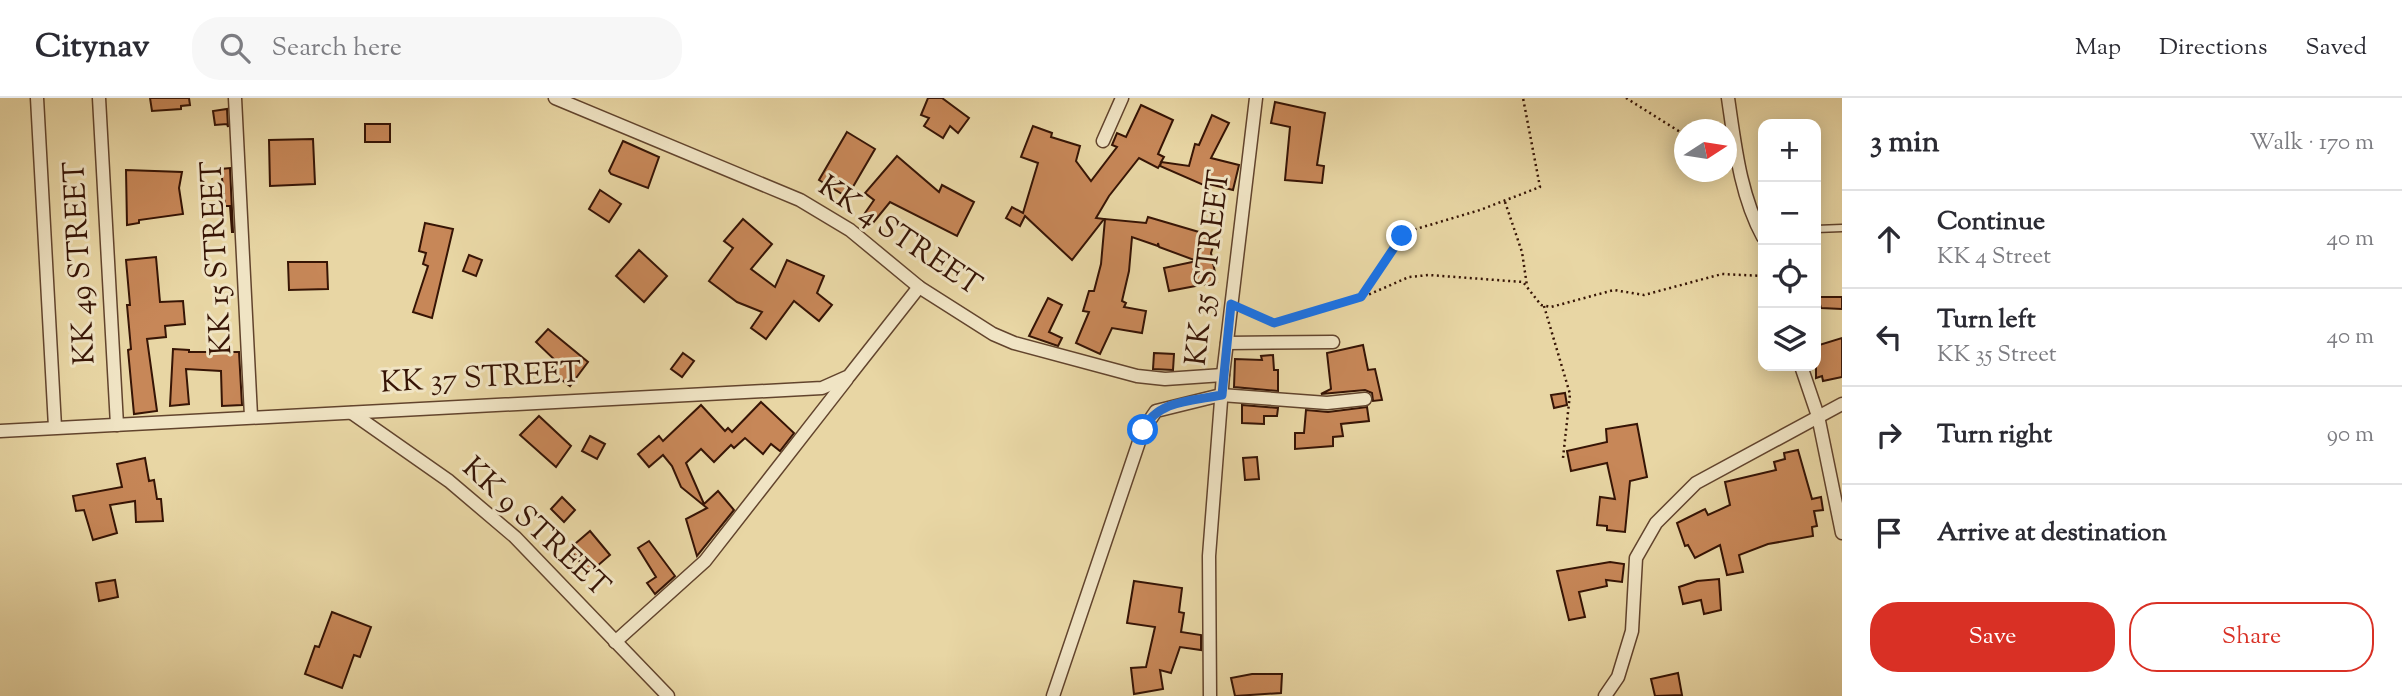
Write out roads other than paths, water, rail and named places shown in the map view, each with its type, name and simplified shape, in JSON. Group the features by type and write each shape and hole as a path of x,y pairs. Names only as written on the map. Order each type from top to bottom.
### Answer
{"street":[{"path":"37,98 55,427"},
{"name":"KK 49 STREET","path":"99,98 117,425"},
{"name":"KK 15 STREET","path":"235,98 251,416"},
{"name":"KK 4 STREET","path":"555,98 800,200 850,230 919,287 993,334 1014,343 1137,376 1165,379 1223,375"},
{"path":"1102,141 1122,98"},
{"name":"KK 35 STREET","path":"1210,696 1209,556 1223,375 1256,98"},
{"path":"1728,98 1741,173 1752,218 1758,228"},
{"path":"615,642 705,561 919,287"},
{"path":"1227,343 1333,342"},
{"path":"1803,371 1818,416 1842,533"},
{"name":"KK 37 STREET","path":"0,431 742,390 810,390 836,383 849,376"},
{"path":"1053,696 1149,418 1164,407 1222,395 1327,403 1365,399"},
{"path":"1605,696 1618,677 1632,631 1636,558 1656,523 1696,483 1842,404"},
{"name":"KK 9 STREET","path":"352,413 449,481 514,537 668,696"}],"lane":[{"path":"1821,229 1842,228"}]}
